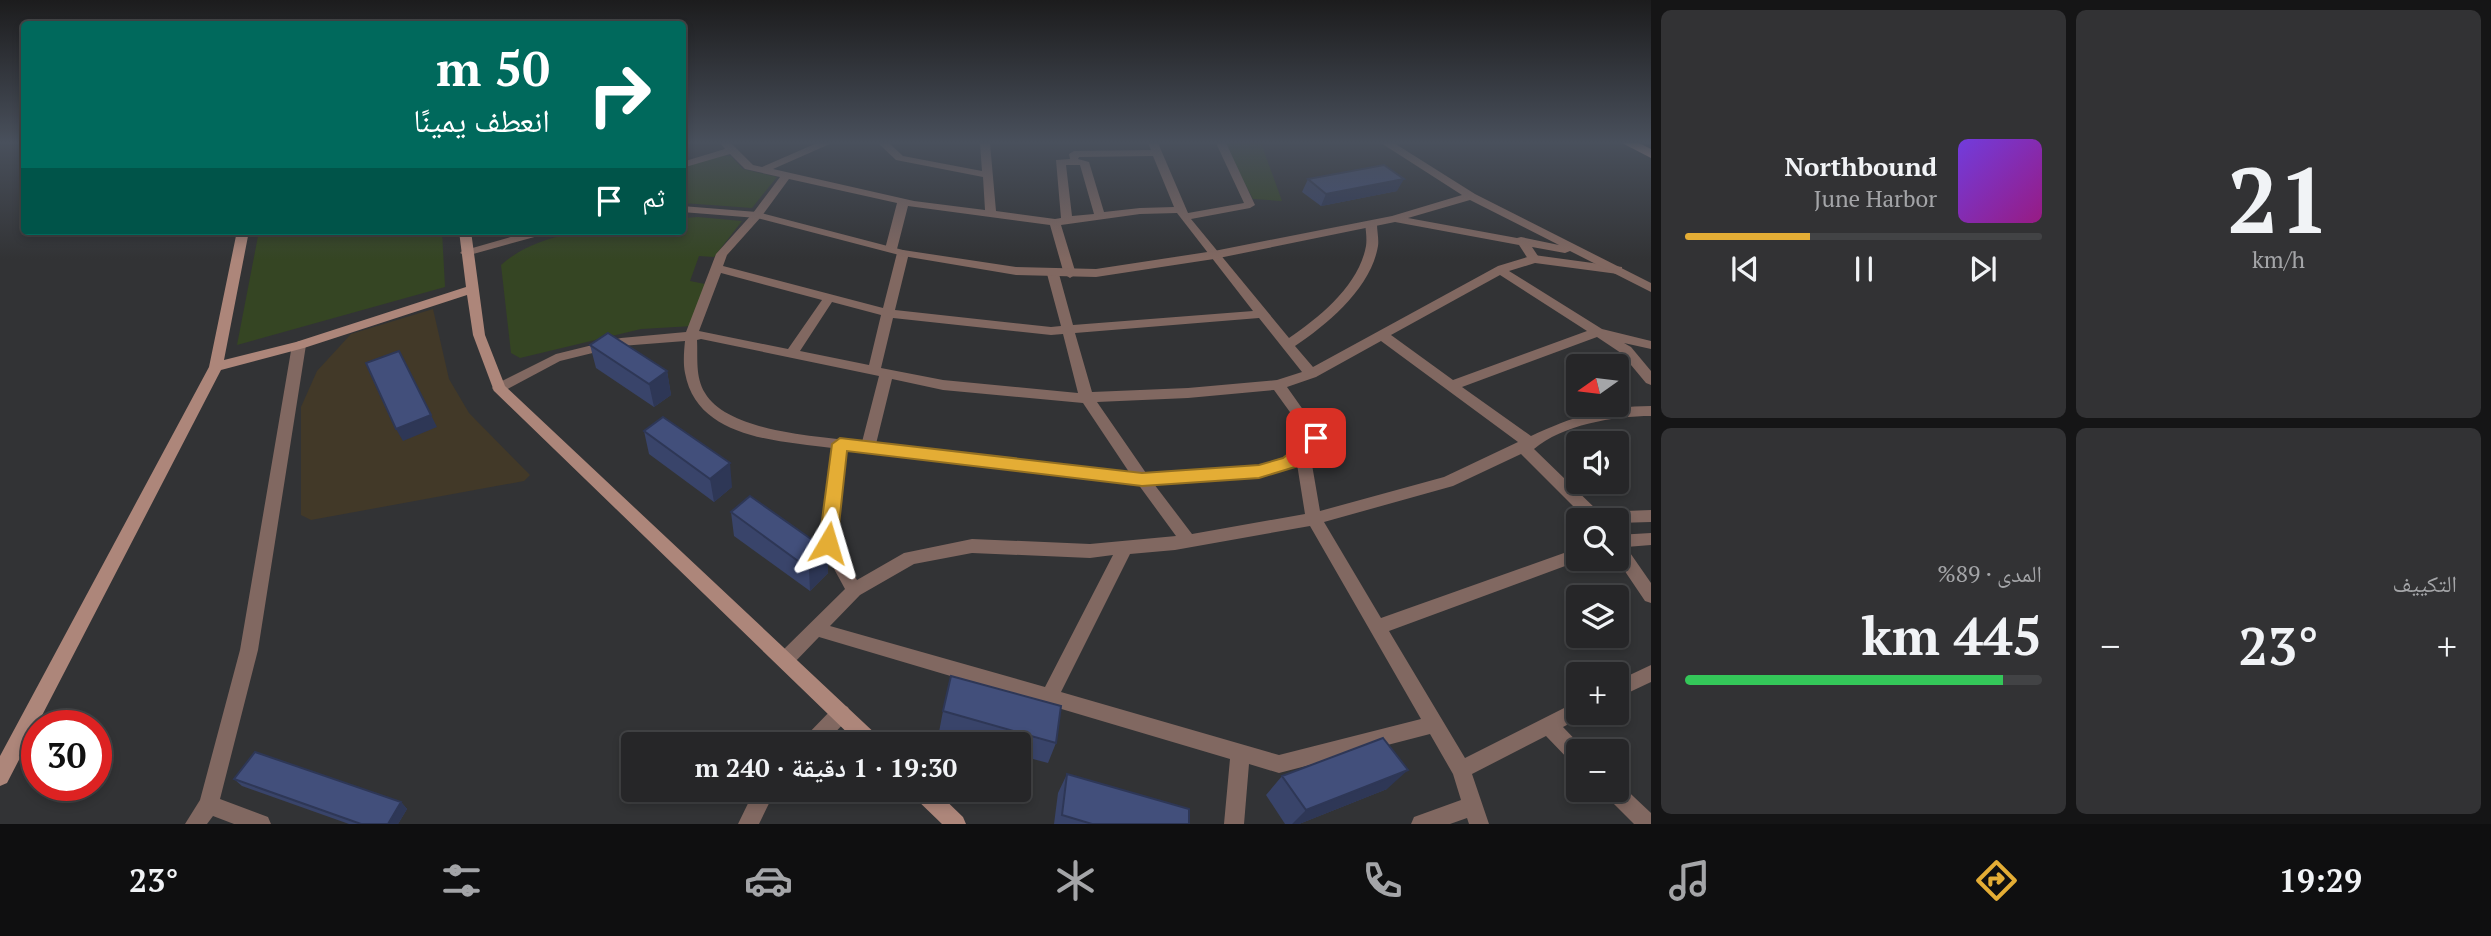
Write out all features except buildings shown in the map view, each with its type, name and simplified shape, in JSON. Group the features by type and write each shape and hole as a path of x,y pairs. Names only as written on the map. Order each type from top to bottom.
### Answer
{"main road":[{"path":"0,776 216,367 242,235"},
{"path":"465,235 479,335 499,388 861,732"},
{"path":"216,367 299,345 474,289"},
{"path":"933,802 956,824"}],"street":[{"path":"782,181 757,215 722,254 691,335 691,372 699,396 719,415 750,431 1142,480 1259,472 1289,463 1316,438 1278,384"},
{"path":"806,181 903,202 991,215 1061,221 1100,216 1182,214 1250,205 1239,181"},
{"path":"989,181 991,215"},
{"path":"1060,181 1061,221 1070,274"},
{"path":"1090,181 1100,216"},
{"path":"1169,181 1182,214 1311,374"},
{"path":"1447,181 1651,288"},
{"path":"686,209 757,215 897,251 1052,274 1070,274 1096,273 1214,256 1394,219 1471,196"},
{"path":"868,447 903,202"},
{"path":"1394,219 1521,240 1589,256"},
{"path":"1287,345 1316,327 1364,270 1372,246 1371,224"},
{"path":"466,253 531,235"},
{"path":"1521,240 1534,259"},
{"path":"499,388 556,358 621,342 691,335 943,385 1086,397 1188,393 1278,384 1311,374 1500,270 1534,259 1618,270"},
{"path":"716,268 888,313 1066,331 1262,314"},
{"path":"1500,270 1626,350 1651,380"},
{"path":"1052,274 1086,397 1142,480 1188,541"},
{"path":"792,353 830,298"},
{"path":"1451,386 1598,332 1651,345"},
{"path":"1382,335 1527,446 1586,508"},
{"path":"195,824 209,805 249,650 299,345"},
{"path":"786,659 854,590 910,558 972,546 1090,551 1125,548 1188,541 1314,519 1448,482 1573,422 1629,411 1651,411"},
{"path":"840,444 828,543 854,590"},
{"path":"1302,451 1314,519 1461,770 1476,815 1421,824"},
{"path":"1629,517 1651,516"},
{"path":"1629,540 1651,539"},
{"path":"1049,697 1125,548"},
{"path":"1378,627 1566,558"},
{"path":"1629,564 1651,596"},
{"path":"816,629 1279,764 1434,724"},
{"path":"1629,684 1651,673"},
{"path":"823,732 841,713"},
{"path":"1461,770 1566,716"},
{"path":"1548,725 1566,743"},
{"path":"1234,824 1240,753"},
{"path":"748,824 759,802"},
{"path":"1626,802 1648,824"},
{"path":"209,805 261,824"}],"shaded area":[{"path":"433,309 449,379 469,413 530,475 524,481 311,520 301,515 301,407 317,371 351,334"}],"green space":[{"path":"686,181 773,181 752,208 686,203"},
{"path":"1244,181 1275,181 1282,201 1253,199"},
{"path":"686,218 742,221 714,257 699,256 690,281 705,284 693,326 641,329 520,358 511,353 501,265 520,251 564,235 686,235"},
{"path":"258,235 442,235 445,287 237,345"}],"route":[{"path":"828,543 840,444 1142,480 1259,472 1289,463 1316,438"}]}
